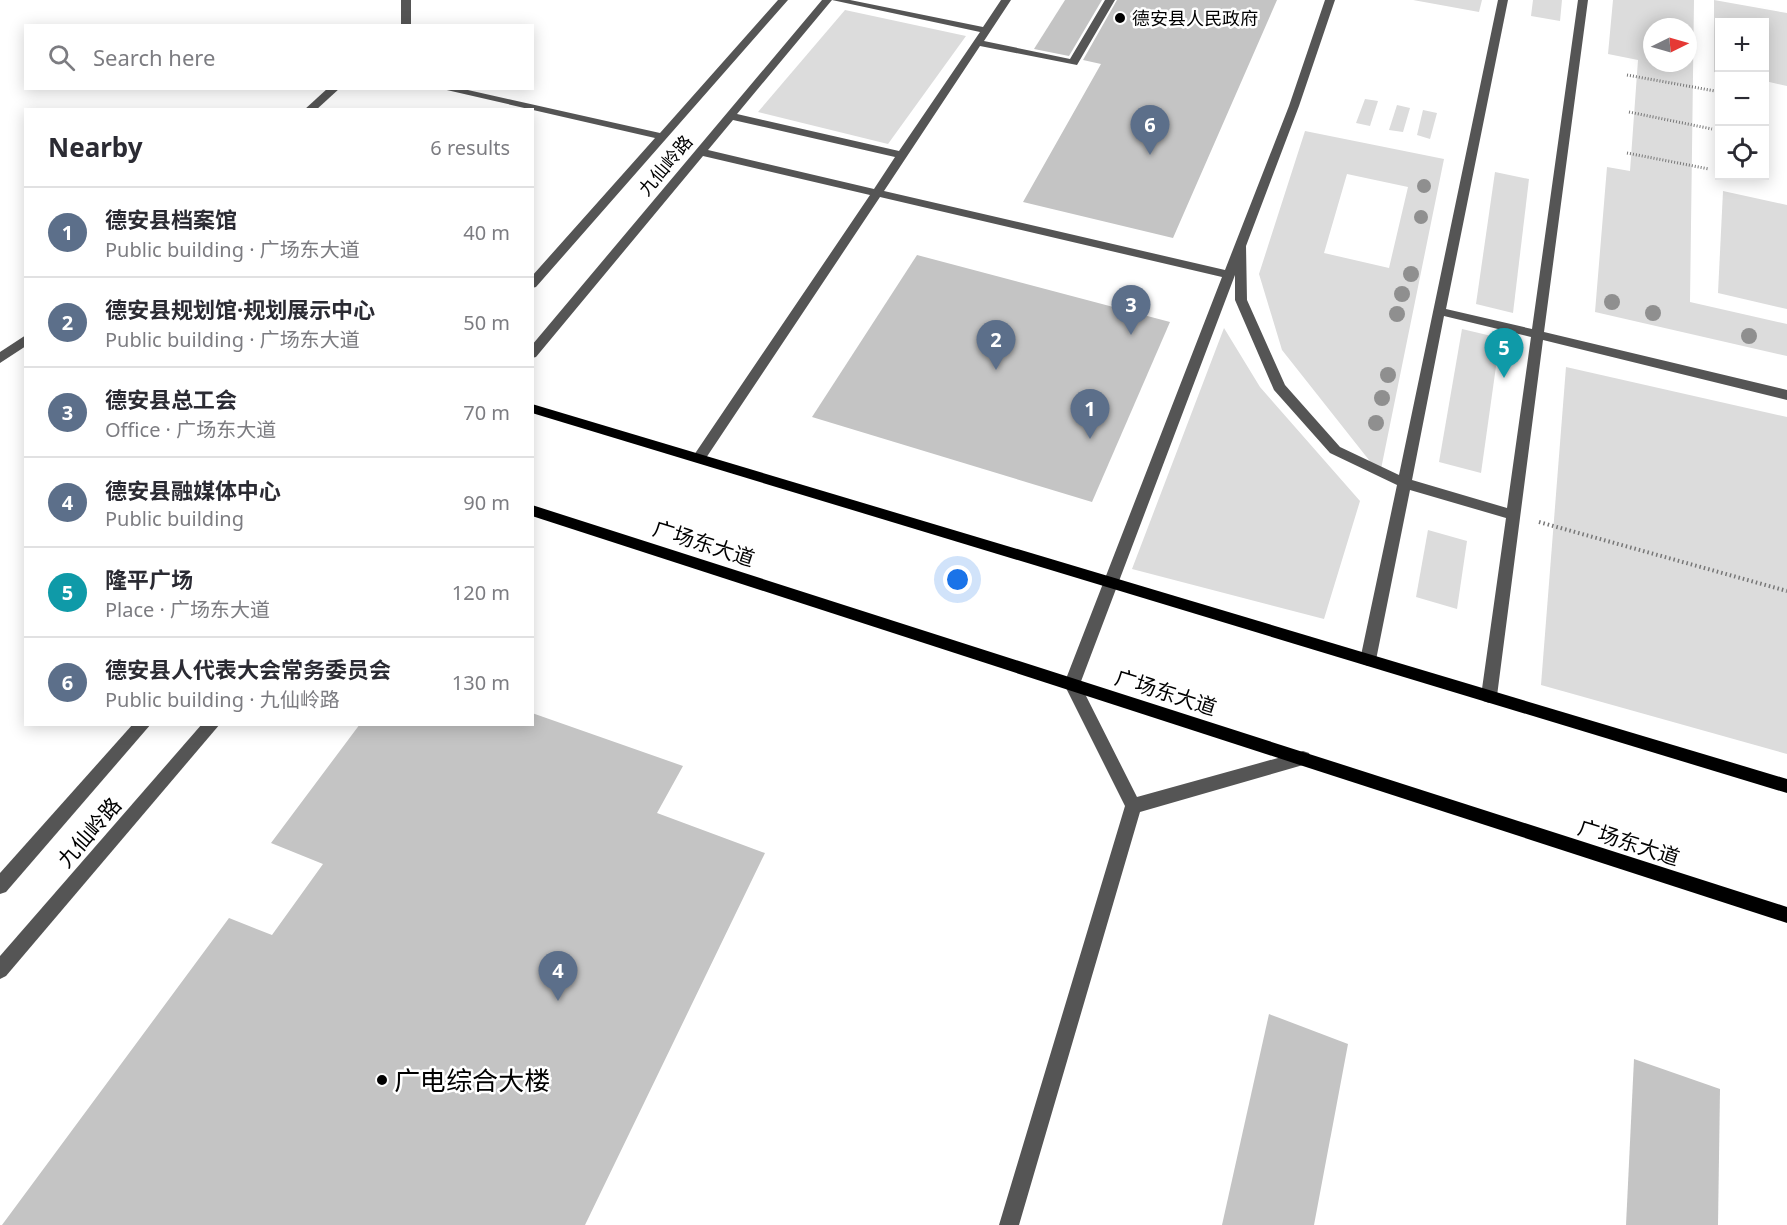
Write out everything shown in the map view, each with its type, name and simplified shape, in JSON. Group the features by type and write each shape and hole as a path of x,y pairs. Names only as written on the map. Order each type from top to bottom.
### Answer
{"main road":[{"path":"534,409 1787,786"},
{"name":"广场东大道","path":"534,511 1787,915"}],"street":[{"path":"406,0 406,24"},
{"name":"九仙岭路","path":"534,282 783,0"},
{"name":"九仙岭路","path":"534,352 827,0"},
{"path":"836,0 986,30"},
{"path":"699,458 1006,0"},
{"path":"977,42 1073,63 1110,0"},
{"path":"1009,1225 1133,806 1072,684 1227,274 1294,106 1330,0"},
{"path":"1368,660 1503,0"},
{"path":"1489,696 1583,0"},
{"path":"311,108 333,90"},
{"path":"452,90 533,108"},
{"path":"534,108 663,137"},
{"path":"730,116 902,155"},
{"path":"701,152 1227,274"},
{"path":"1241,238 1240,300 1280,387 1335,450 1404,483 1514,515"},
{"path":"1439,311 1787,394"},
{"path":"0,359 24,341"},
{"name":"九仙岭路","path":"0,886 141,726"},
{"name":"九仙岭路","path":"0,969 210,726"},
{"path":"1133,806 1303,758"}],"path":[{"path":"1627,75 1714,91"},
{"path":"1629,112 1712,129"},
{"path":"1627,153 1709,169"},
{"path":"1514,515 1787,591"}],"shaded area":[{"path":"1413,0 1482,0 1479,12"},
{"path":"1533,0 1562,0 1560,21 1531,16"},
{"path":"1613,0 1694,0 1694,18 1643,18 1643,72 1693,72 1690,302 1787,324 1787,356 1595,312 1607,167 1630,171 1638,60 1608,54"},
{"path":"1714,0 1787,13 1787,86 1769,82 1769,18 1715,18 1714,72"},
{"path":"845,10 966,36 888,144 758,112"},
{"path":"1365,99 1378,101 1370,126 1356,123"},
{"path":"1397,105 1410,108 1403,132 1389,130"},
{"path":"1423,110 1437,113 1430,139 1417,135"},
{"path":"1305,131 1444,159 1380,474 1282,350 1259,274","holes":["1347,174 1408,187 1389,268 1324,253"]},
{"path":"1495,172 1529,179 1513,313 1476,304"},
{"path":"1723,191 1787,205 1787,309 1718,293"},
{"path":"1224,328 1260,387 1360,501 1324,619 1132,569"},
{"path":"1462,329 1500,338 1481,473 1439,462"},
{"path":"1566,367 1787,417 1787,754 1541,685"},
{"path":"1428,530 1467,541 1457,609 1416,597"}],"building":[{"path":"1065,0 1102,0 1069,56 1034,49"},
{"path":"1117,0 1277,0 1173,238 1023,202 1101,64 1083,60"},
{"path":"917,255 1170,322 1092,502 812,417"},
{"name":"广电综合大楼","path":"534,714 683,766 657,813 765,853 585,1225 2,1225 229,918 272,935 323,864 271,843 359,726 534,726"},
{"path":"1269,1014 1348,1044 1314,1225 1222,1225"},
{"path":"1634,1059 1720,1089 1718,1225 1626,1225"}],"place":[{"name":"德安县人民政府","path":"1120,18"},
{"name":"德安县人代表大会常务委员会","path":"1150,155"},
{"name":"德安县总工会","path":"1131,335"},
{"name":"德安县规划馆·规划展示中心","path":"996,370"},
{"name":"隆平广场","path":"1504,378"},
{"name":"德安县档案馆","path":"1090,439"},
{"name":"德安县融媒体中心","path":"558,1001"},
{"name":"广电综合大楼","path":"382,1080"}]}
